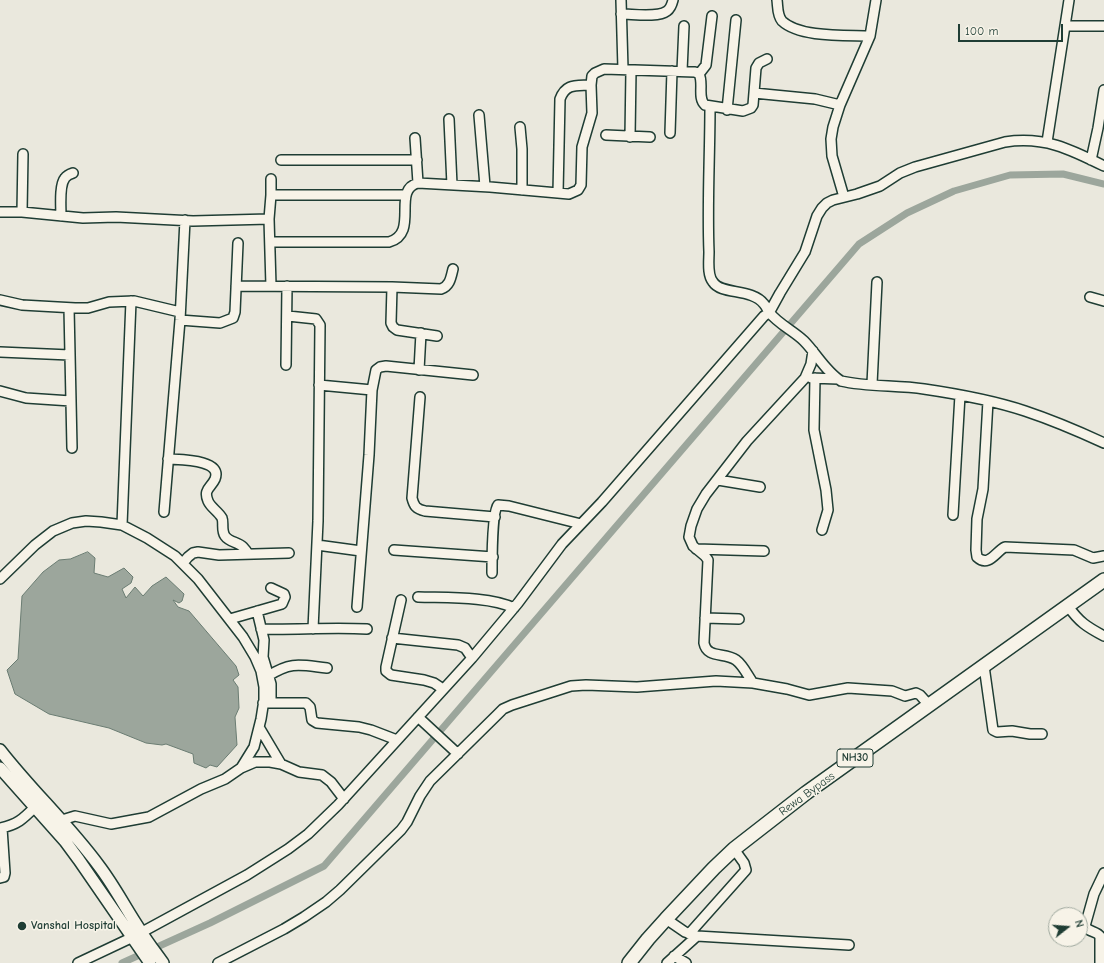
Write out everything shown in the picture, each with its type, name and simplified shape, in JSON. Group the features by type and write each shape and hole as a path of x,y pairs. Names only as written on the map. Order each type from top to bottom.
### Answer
{"highway":[{"name":"Rewa Bypass","path":"629,963 666,918 734,849 806,793 1104,580"}],"main road":[{"path":"0,750 14,768 62,820 100,866 115,889 140,939 150,963"},
{"path":"2,774 66,841 140,939 163,963"}],"street":[{"path":"621,0 627,70 630,137"},
{"path":"621,14 658,15 666,12 673,0"},
{"path":"777,0 778,12 782,21 797,29 819,34 870,36"},
{"path":"844,197 832,156 831,139 840,105 870,36 876,0"},
{"path":"1047,142 1069,0"},
{"path":"699,74 706,65 712,16"},
{"path":"727,110 736,20"},
{"path":"682,71 684,26"},
{"path":"1065,26 1104,26"},
{"path":"699,74 702,82 702,102 705,105 727,110 743,111 751,108 756,68 759,63 767,59"},
{"path":"270,242 389,242 396,240 401,236 404,228 406,195 409,187 418,183 485,186 569,194 578,190 581,185 582,147 592,113 591,85 592,76 594,73 604,69 682,71 699,74"},
{"path":"670,133 672,71"},
{"path":"558,193 560,99 568,88 591,85"},
{"path":"1091,160 1104,90"},
{"path":"754,92 815,99 840,105"},
{"path":"710,106 708,238 710,273 712,281 715,285 722,288 749,294 759,298 772,315 804,341 838,379"},
{"path":"479,114 485,186"},
{"path":"449,120 452,185"},
{"path":"520,127 522,149 522,190"},
{"path":"606,135 650,137"},
{"path":"415,138 418,183"},
{"path":"772,315 780,293 805,252 817,216 826,203 880,186 900,173 915,167 1017,140 1047,142 1060,146 1104,166"},
{"path":"22,212 23,154"},
{"path":"281,160 417,160"},
{"path":"61,216 62,186 64,179 73,173"},
{"path":"271,179 269,219 271,286"},
{"path":"271,195 406,195"},
{"path":"0,212 22,212 83,218 116,217 185,220 269,219"},
{"path":"164,512 180,316 185,220"},
{"path":"0,300 22,305 69,308 88,308 109,302 131,301 149,304 180,316 220,322 233,318 235,312 238,243"},
{"path":"236,286 392,287 441,289 446,287 448,284 453,269"},
{"path":"872,384 877,282"},
{"path":"286,365 288,316 287,286"},
{"path":"392,287 392,327 397,330 437,336"},
{"path":"1090,297 1104,301"},
{"path":"122,525 131,301"},
{"path":"69,308 72,448"},
{"path":"78,963 140,939 244,877 288,849 308,834 344,799 397,740 420,719 514,608 562,544 602,502 764,316 772,315"},
{"path":"288,316 313,318 318,321 320,325 317,545 313,629"},
{"path":"419,370 421,333"},
{"path":"753,683 738,661 730,657 707,651 704,643 708,560 693,546 689,532 693,517 701,501 747,441 805,378 811,364 812,351"},
{"path":"0,352 70,355"},
{"path":"357,607 369,455 372,390 376,370 380,367 386,366 473,375"},
{"path":"805,378 838,379 846,382 921,388 988,401 1024,410 1061,423 1104,443"},
{"path":"815,378 814,430 826,490 828,510 822,530"},
{"path":"320,385 372,390"},
{"path":"0,391 26,398 71,401"},
{"path":"953,515 960,395"},
{"path":"420,397 412,498 414,505 418,509 425,511 494,517"},
{"path":"988,401 983,489 977,519 977,557 982,560 988,560 1005,547 1074,550 1093,558 1104,556"},
{"path":"168,459 206,463 212,466 215,470 216,476 207,491 208,502 220,514 225,536 243,547 248,554"},
{"path":"718,480 760,487"},
{"path":"492,573 494,517 496,507 502,505 581,524"},
{"path":"0,579 35,545 53,531 72,523 86,521 122,525 147,538 175,556 198,579 230,619 255,657 261,671 267,703"},
{"path":"317,545 361,550"},
{"path":"696,549 764,551"},
{"path":"394,550 493,557"},
{"path":"183,563 193,553 198,552 219,555 289,553"},
{"path":"230,619 282,604 285,597 284,594 271,588"},
{"path":"418,597 494,601 507,604 514,608"},
{"path":"401,600 386,667 387,673 391,675 429,681 443,690"},
{"path":"1068,606 1085,626 1104,636"},
{"path":"241,768 254,747 271,684 263,658 264,640 257,612"},
{"path":"705,618 739,618"},
{"path":"261,629 313,629 340,627 367,629"},
{"path":"392,638 458,645 465,648 472,658"},
{"path":"268,676 280,669 295,665 327,668"},
{"path":"984,666 992,730 997,732 1012,731 1042,734"},
{"path":"218,963 304,917 340,890 397,834 407,822 424,788 455,751 508,706 571,686 586,685 637,687 716,681 753,683 787,689 809,695 848,688 892,691 905,696 916,693 929,705"},
{"path":"267,703 306,702 310,707 311,718 314,722 359,727 397,740"},
{"path":"420,719 455,751"},
{"path":"259,727 281,764"},
{"path":"62,820 75,816 111,824 149,817 201,789 224,779 241,768 262,761 281,764 299,772 316,774 326,778 344,799"},
{"path":"0,878 4,876 5,873 1,828 22,821 35,807"},
{"path":"667,963 693,935 746,870 744,863 734,849"},
{"path":"1100,963 1100,936 1097,933 1087,929 1085,926 1094,894 1104,873"},
{"path":"666,918 693,935 849,945"},
{"path":"674,956 686,963"}],"shaded area":[{"path":"88,552 95,558 94,573 108,577 124,568 133,577 131,583 122,589 126,598 135,587 143,596 152,586 166,577 184,594 182,601 179,603 173,600 178,607 189,611 236,666 239,675 233,680 238,687 239,708 235,717 237,745 217,767 210,765 206,768 194,763 193,754 166,744 146,743 109,728 49,714 15,694 7,670 18,659 22,596 43,572 59,560 70,559"}],"waterway":[{"path":"122,963 210,923 324,866 859,244 907,213 954,191 1010,175 1063,174 1104,184"}],"place":[{"name":"Vanshal Hospital","path":"22,926"}]}
